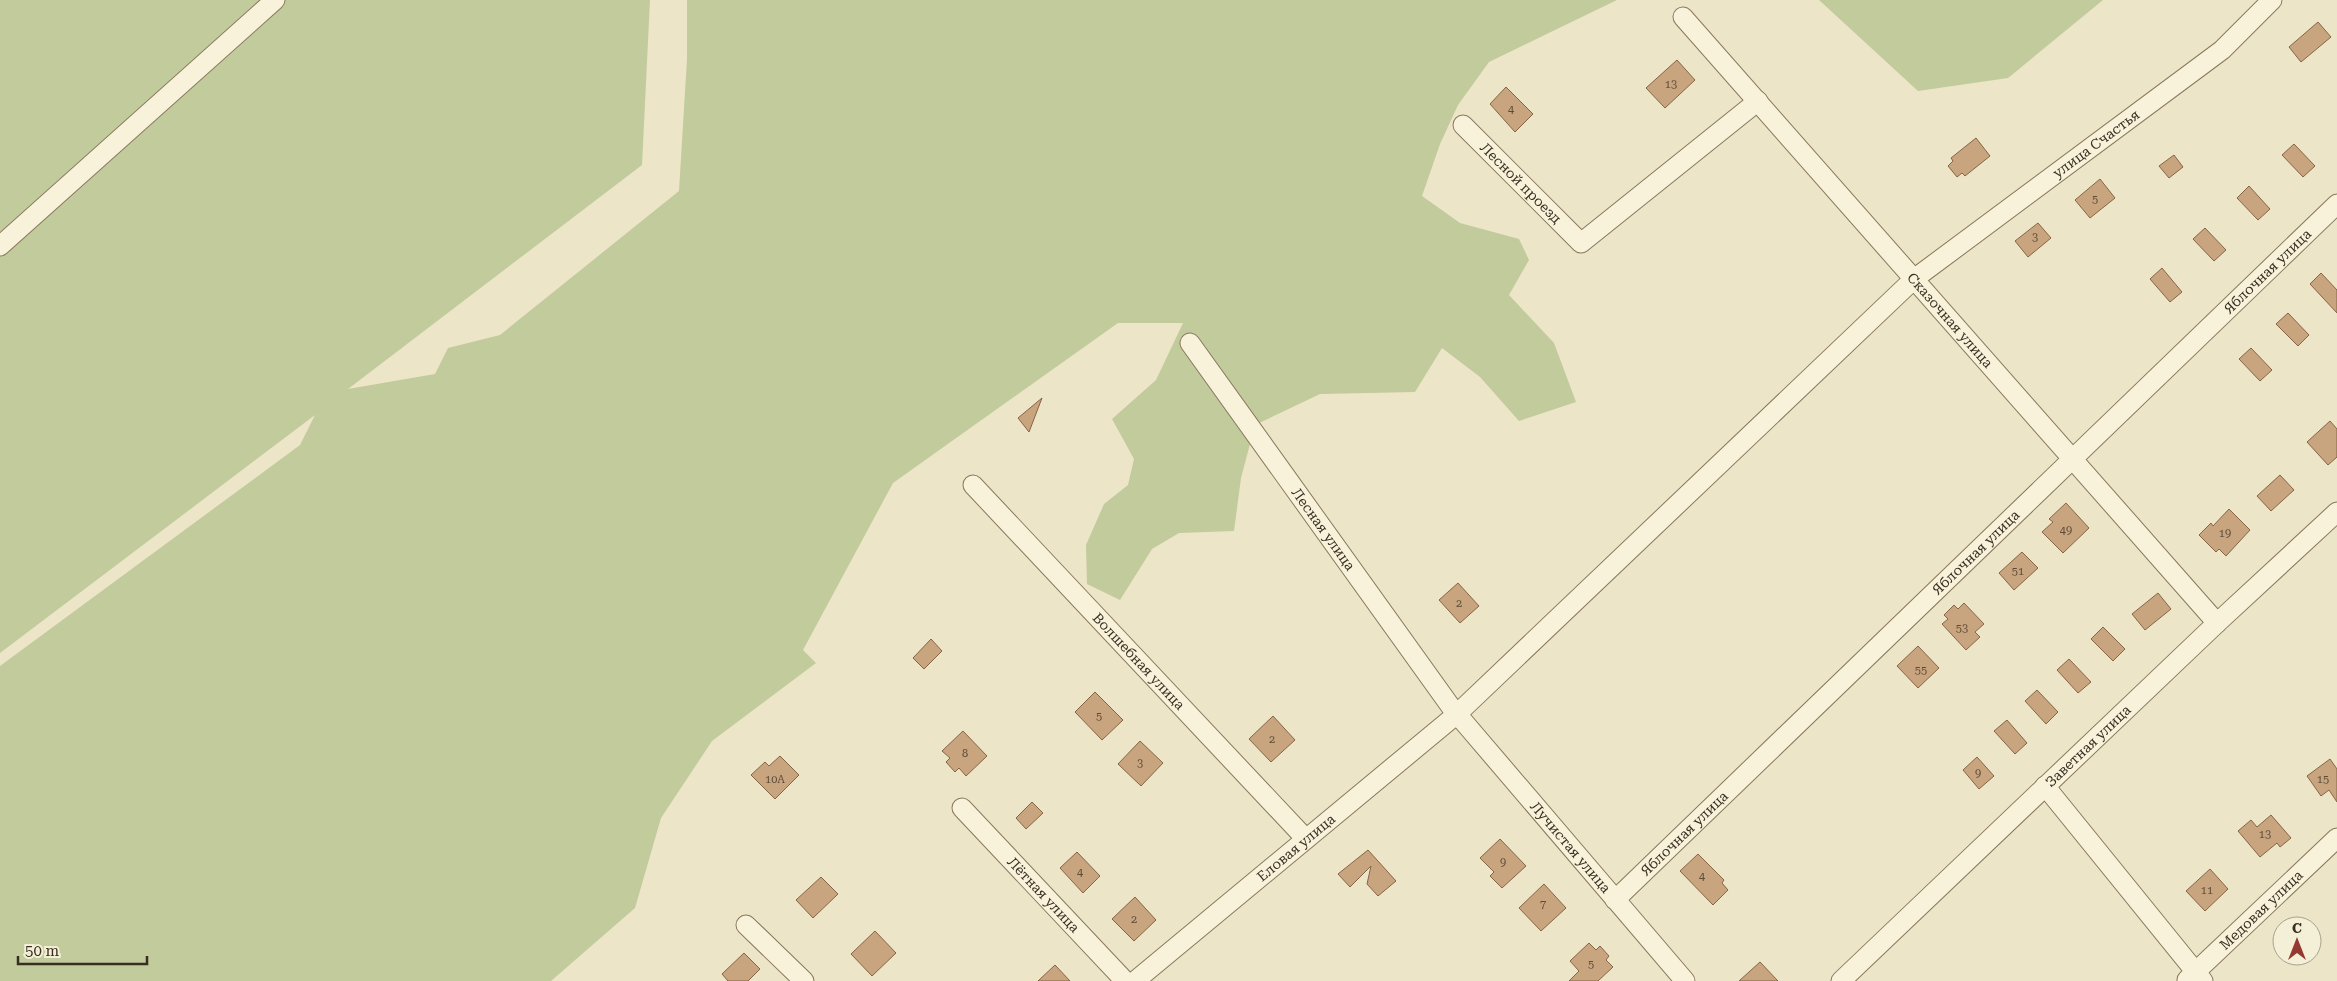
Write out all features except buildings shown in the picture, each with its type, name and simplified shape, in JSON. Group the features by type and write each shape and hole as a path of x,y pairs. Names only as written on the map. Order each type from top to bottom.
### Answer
{"street":[{"path":"0,246 275,0"},
{"name":"улица Счастья","path":"1456,714 1914,279 2222,50 2272,0"},
{"name":"Сказочная улица","path":"1683,17 2217,623"},
{"name":"Лесной проезд","path":"1463,125 1580,243 1758,101"},
{"name":"Яблочная улица","path":"1615,900 2337,204"},
{"name":"Лесная улица","path":"1190,343 1456,714"},
{"name":"Волшебная улица","path":"973,485 1306,839"},
{"name":"Заветная улица","path":"1841,981 2044,786 2337,512"},
{"name":"Еловая улица","path":"1136,981 1456,714"},
{"name":"Лучистая улица","path":"1456,714 1684,981"},
{"path":"2044,786 2195,978"},
{"name":"Лётная улица","path":"962,808 1125,981"},
{"name":"Медовая улица","path":"2195,978 2337,838"},
{"path":"746,925 804,981"}],"green space":[{"path":"0,0 650,0 642,165 348,389 435,374 448,348 500,335 679,191 687,59 687,0 1617,0 1489,62 1458,105 1440,144 1422,196 1460,223 1519,239 1529,260 1509,295 1554,343 1576,402 1519,421 1480,377 1442,348 1415,392 1320,394 1255,425 1241,478 1234,531 1179,533 1152,549 1120,600 1087,584 1086,545 1104,504 1128,485 1134,459 1112,419 1156,380 1183,323 1118,323 893,483 803,650 816,663 712,741 661,818 635,908 551,981 0,981 0,666 300,445 315,415 0,653"},
{"path":"1819,0 2103,0 2008,78 1918,91"}]}
